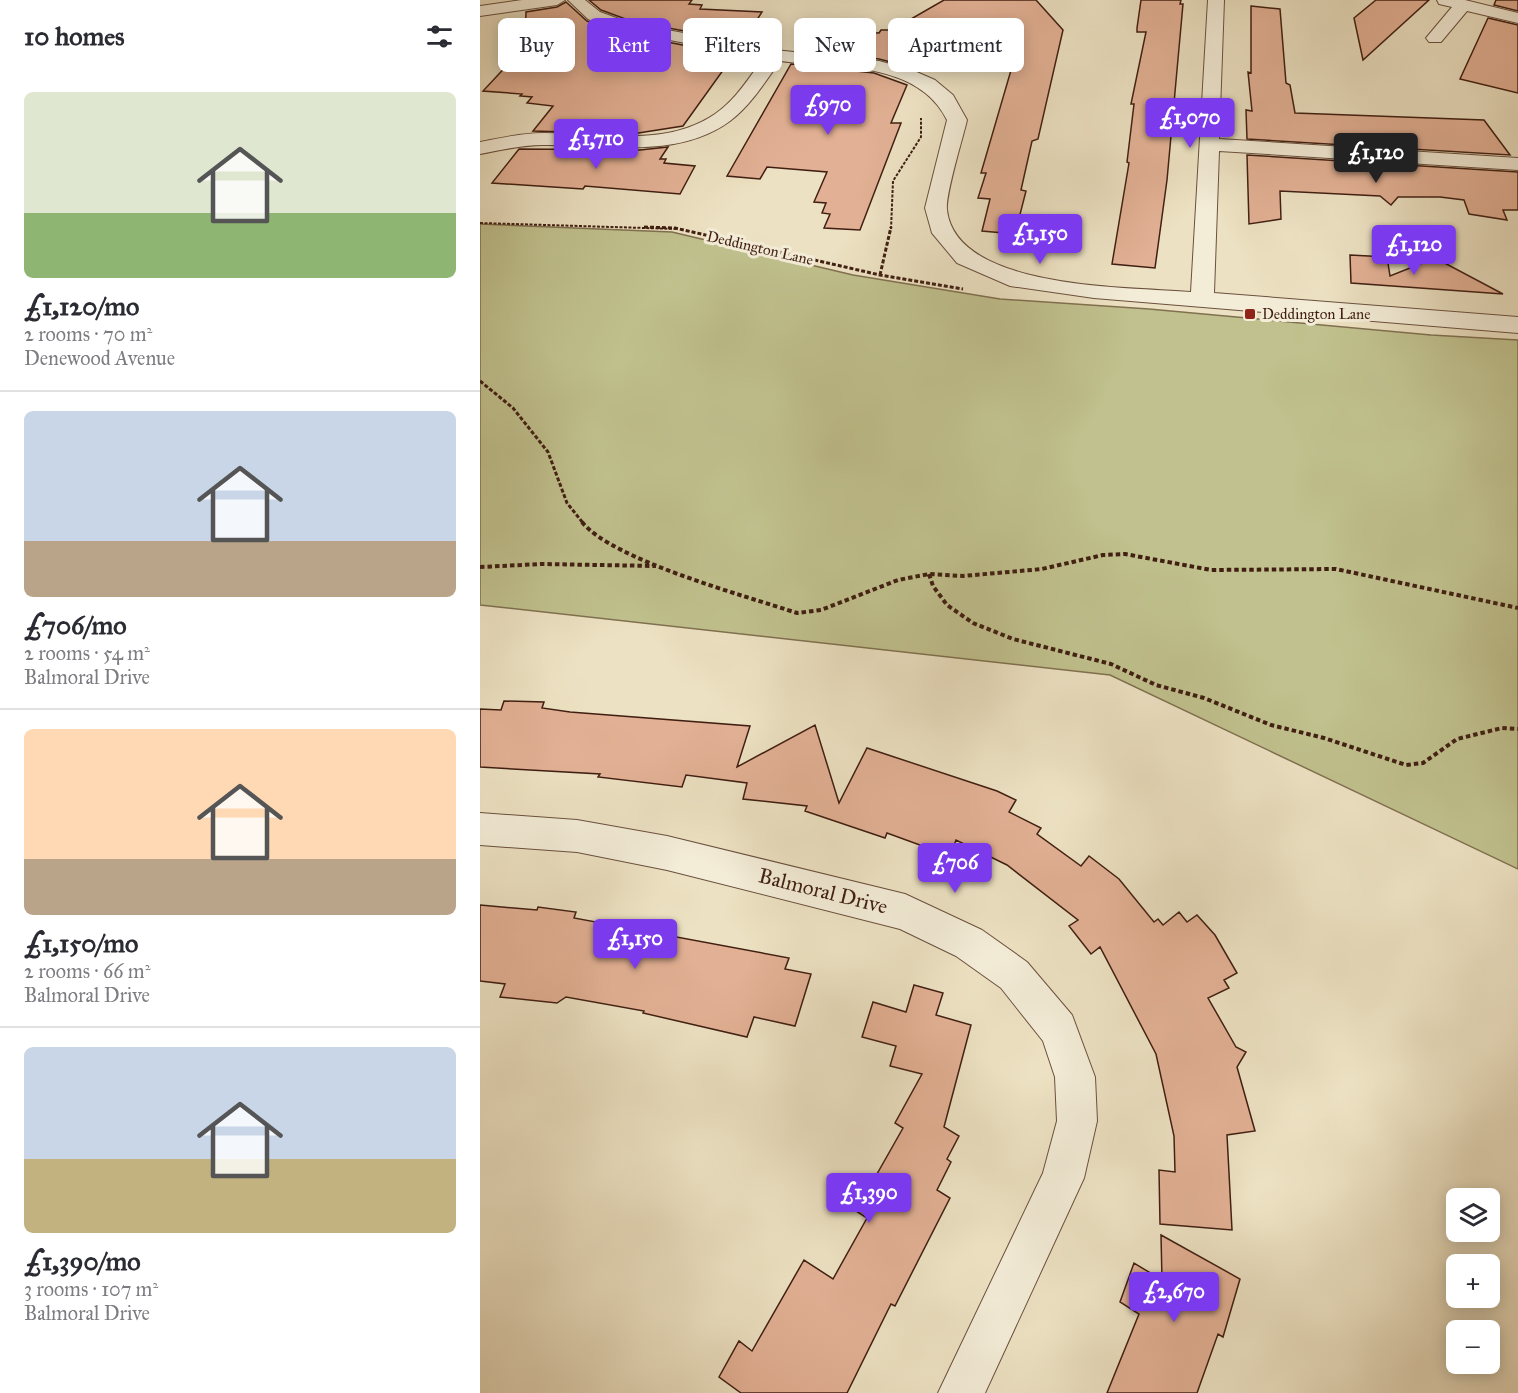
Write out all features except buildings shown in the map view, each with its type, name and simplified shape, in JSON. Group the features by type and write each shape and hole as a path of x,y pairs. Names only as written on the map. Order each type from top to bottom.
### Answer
{"street":[{"path":"480,11 556,0"},
{"path":"576,0 587,11 610,22 683,37"},
{"path":"1202,300 1216,0"},
{"path":"1445,0 1518,18"},
{"path":"1435,38 1463,5"},
{"path":"782,56 869,65 913,76 938,91 954,110 956,132 936,208 943,233 965,258 1018,281 1051,287 1518,325"},
{"path":"480,148 507,134 540,139 652,141 688,135 723,117 737,105 762,72"},
{"path":"688,135 702,153"},
{"path":"1209,144 1518,164"},
{"name":"Balmoral Drive","path":"480,829 577,836 667,853 905,912 969,943 1014,975 1058,1029 1075,1077 1077,1121 1063,1178 961,1393"}],"path":[{"path":"880,275 891,230 893,181 915,150 921,137 920,97 913,76"},
{"name":"Deddington Lane","path":"480,223 675,228 880,275 966,289"},
{"path":"480,381 513,408 548,452 567,503 590,532 620,550 797,613 821,610 898,580 929,574 963,576 1042,569 1103,555 1125,554 1211,570 1336,569 1518,608"},
{"path":"480,567 541,564 661,566"},
{"path":"929,574 933,586 948,605 973,623 1013,639 1111,664 1156,685 1204,698 1271,725 1324,738 1406,765 1423,763 1457,740 1502,728 1518,729"}],"green space":[{"path":"480,224 672,232 853,275 1000,299 1149,309 1431,335 1518,340 1518,869 1110,675 480,605"}],"place":[{"name":"Deddington Lane","path":"1250,314"}]}
